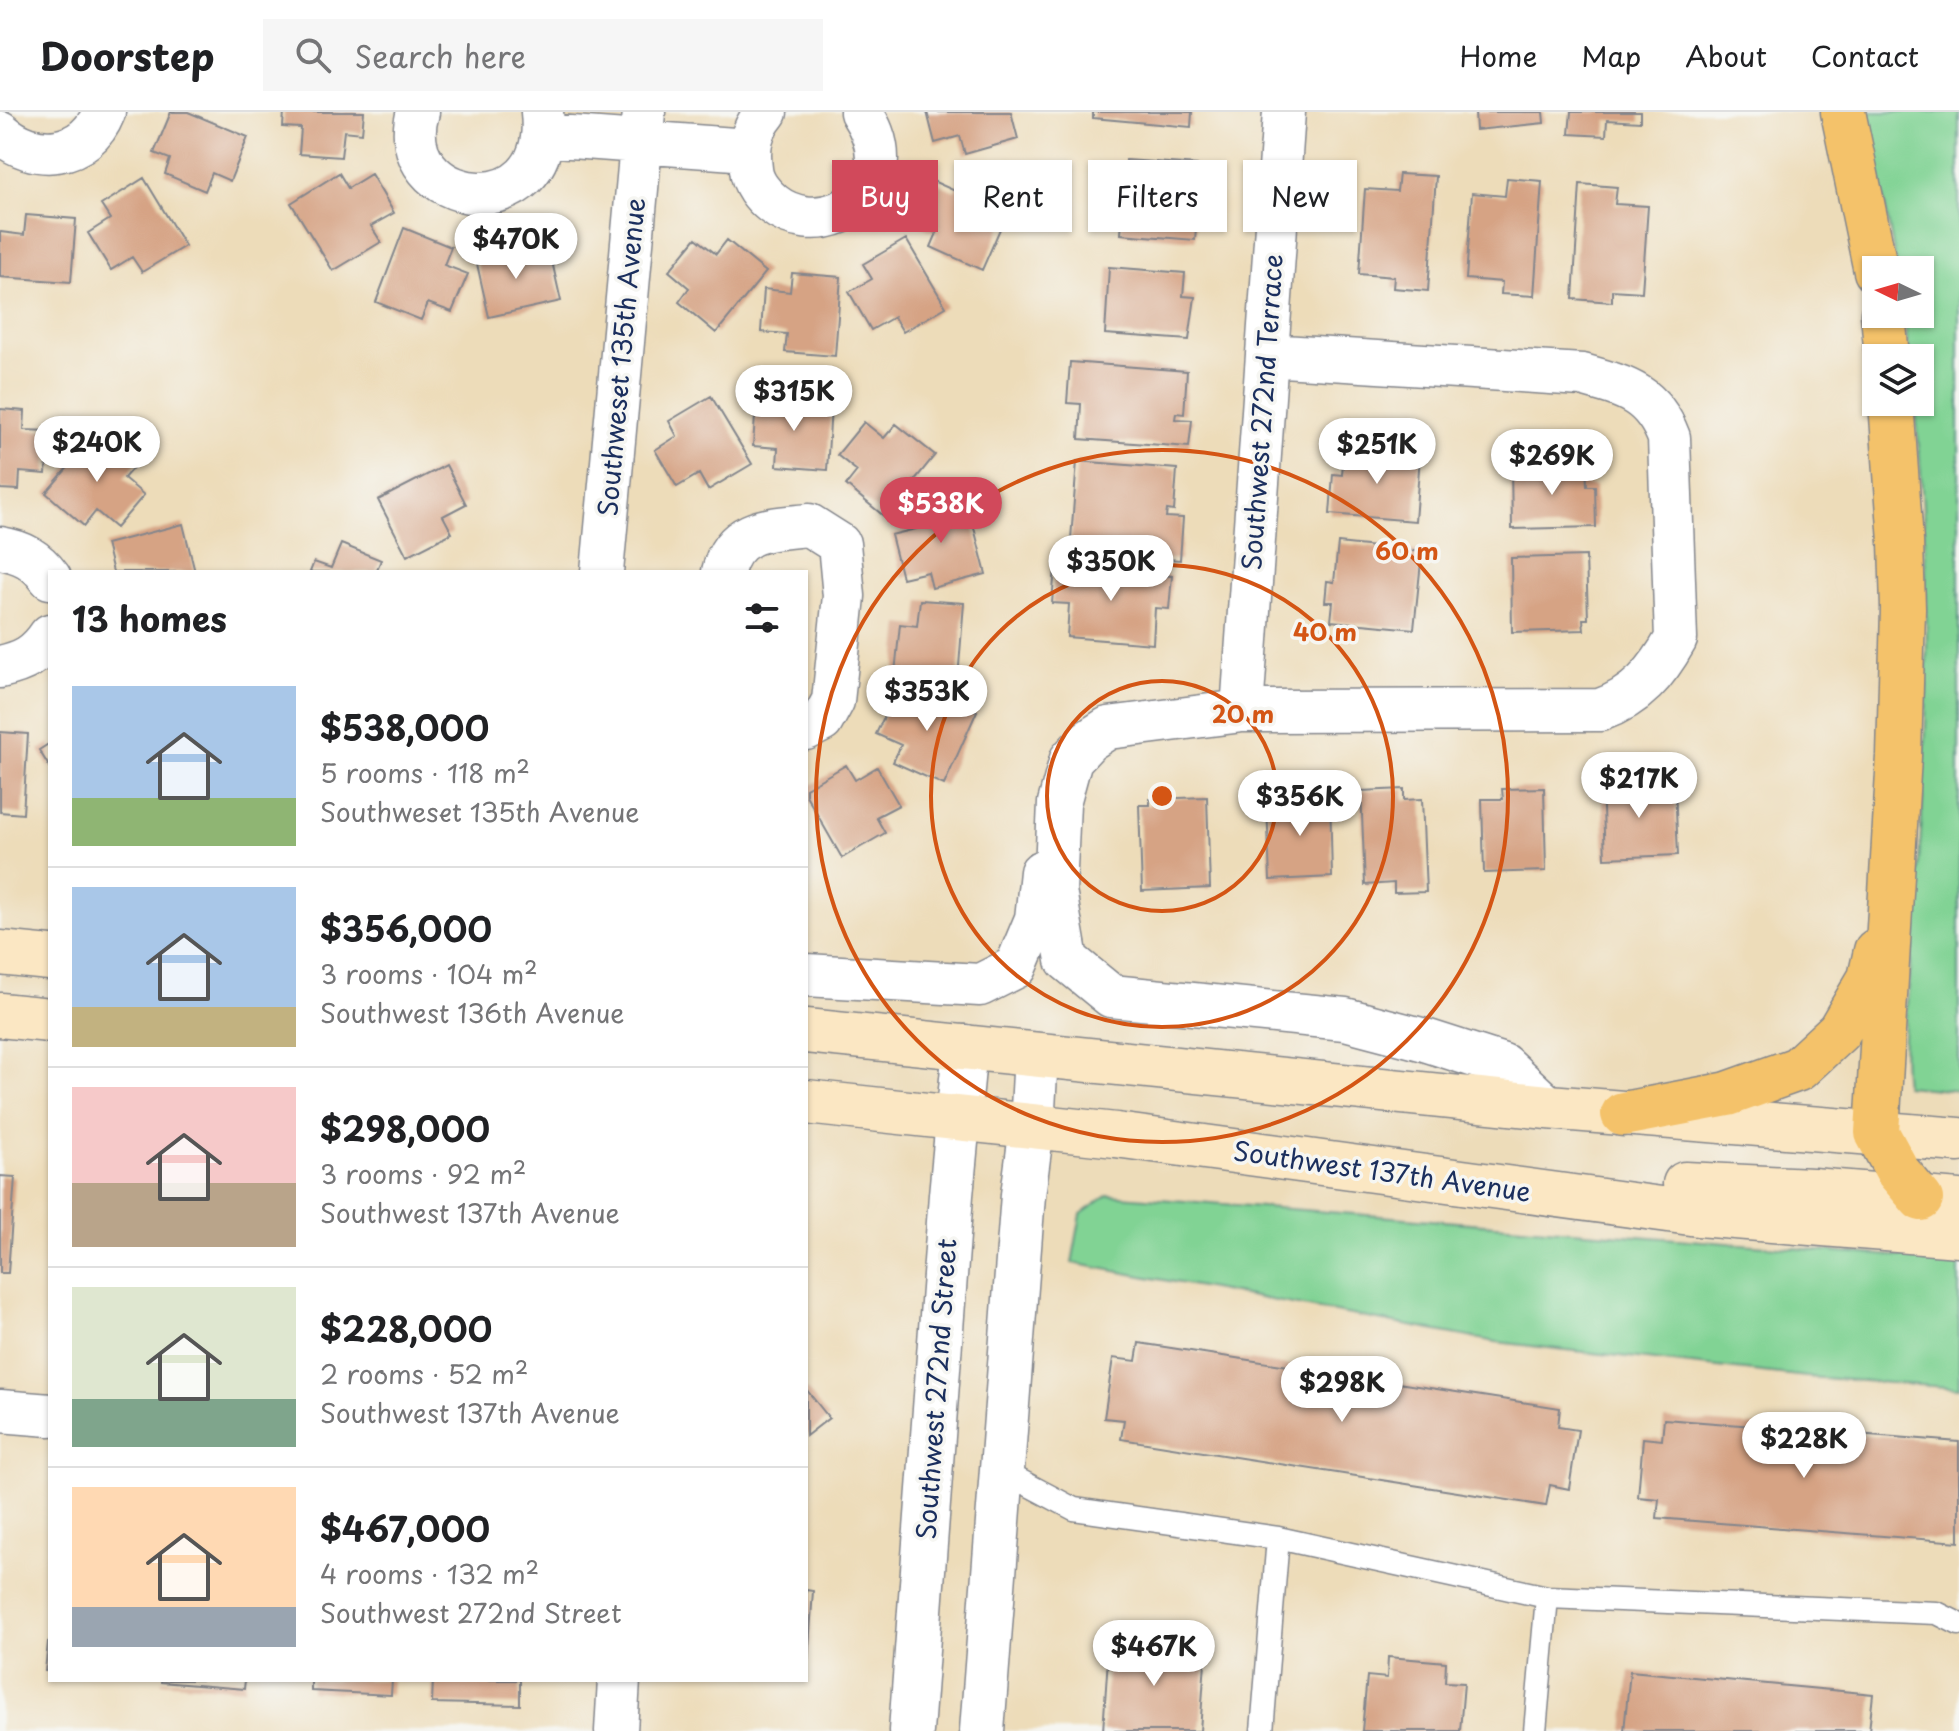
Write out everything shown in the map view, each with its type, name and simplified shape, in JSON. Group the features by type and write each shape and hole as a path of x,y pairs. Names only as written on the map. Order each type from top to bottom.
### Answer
{"highway":[{"path":"1843,112 1873,256"},
{"path":"1892,416 1903,609 1899,756 1877,1133 1898,1172 1940,1201"},
{"path":"1623,1114 1728,1094 1798,1069 1839,1031 1870,978 1890,887"}],"main road":[{"path":"0,953 48,958"},
{"path":"0,1015 48,1020"},
{"path":"808,1031 1548,1107 1959,1140"},
{"name":"Southwest 137th Avenue","path":"808,1102 1116,1135 1698,1214 1959,1235"},
{"path":"1339,1167 1812,1190 1940,1201"}],"street":[{"path":"0,132 21,148 45,153 69,149 90,135 104,112"},
{"path":"418,112 414,124 417,149 429,171 449,187 474,195 499,192 521,180 537,159 543,124 643,127 748,150"},
{"path":"766,112 755,125 748,150 751,175 764,197 784,213 808,220 833,217 855,204 871,184 877,159 874,135 861,112"},
{"name":"Southwest 272nd Terrace","path":"1242,711 1284,112"},
{"name":"Southweset 135th Avenue","path":"602,570 643,127"},
{"path":"1267,355 1582,375 1616,385 1639,397 1660,415 1669,438 1676,639 1661,667 1642,687 1622,702 1600,710 1242,711 1108,728 1088,741 1071,759 1059,803 1055,891 1067,960 1111,996 1345,1019 1425,1040 1503,1065 1548,1107"},
{"path":"723,570 724,564 745,536 764,530 809,525 839,544 844,596 833,701 822,721 808,728"},
{"path":"0,548 20,551 40,564 48,575"},
{"path":"0,667 23,662 42,648 48,638"},
{"path":"808,975 980,985 1016,967 1036,919 1049,815 1059,803"},
{"name":"Southwest 272nd Street","path":"911,1731 965,1047"},
{"path":"982,1731 1036,1055"},
{"path":"0,1411 48,1415"},
{"path":"616,1731 619,1682"}],"lane":[{"path":"1002,1471 1074,1509 1278,1538 1547,1597 1937,1613 1959,1624"},
{"path":"1262,1731 1278,1538"},
{"path":"1535,1731 1547,1597"}],"green space":[{"path":"1868,112 1959,112 1959,1091 1905,1086 1904,1041 1924,778 1927,671 1923,510 1916,416 1934,416 1934,344 1908,344 1905,328 1934,328 1934,256 1894,256"},
{"path":"1108,1195 1959,1261 1959,1388 1807,1377 1496,1342 1072,1263 1081,1214"}],"building":[{"path":"171,112 188,112 248,137 230,181 212,173 205,191 165,174 170,159 154,153"},
{"path":"284,112 364,112 362,133 344,131 341,157 299,154 301,128 283,127"},
{"path":"927,112 1011,112 1018,139 965,154 960,136 935,143"},
{"path":"1093,112 1192,112 1191,127 1093,118"},
{"path":"1475,112 1543,112 1544,123 1476,130"},
{"path":"1571,112 1640,112 1640,122 1607,120 1606,136 1569,134"},
{"path":"339,173 348,188 371,174 394,213 371,226 381,242 333,271 291,203"},
{"path":"1399,174 1436,176 1428,291 1393,288 1394,277 1359,274 1365,189 1397,191"},
{"path":"144,178 185,246 142,272 132,257 111,270 88,233 110,219 101,205"},
{"path":"1507,178 1542,181 1534,296 1501,294 1502,282 1466,279 1472,193 1505,196"},
{"path":"938,183 954,191 954,232 999,232 982,270 931,247 937,233 935,232 938,232"},
{"path":"1580,184 1617,187 1615,204 1648,206 1642,292 1612,290 1612,302 1573,299"},
{"path":"26,215 76,219 71,282 0,277 0,232 24,235"},
{"path":"404,228 451,247 444,265 468,274 452,312 428,303 421,320 376,302"},
{"path":"1121,232 1196,232 1195,240"},
{"path":"696,238 716,254 727,240 766,272 716,333 679,302 689,288 669,271"},
{"path":"906,239 946,307 903,332 894,317 871,330 849,292 872,279 863,264"},
{"path":"523,244 527,262 551,257 561,301 489,317 475,255"},
{"path":"1109,267 1185,273 1183,296 1195,297 1189,340 1105,334"},
{"path":"792,273 841,277 835,356 785,352 787,334 761,332 764,289 790,292"},
{"path":"1070,362 1187,371 1184,414 1176,413 1175,419 1192,420 1189,447 1079,439 1081,404 1067,403"},
{"path":"711,396 752,464 708,490 699,474 677,487 655,450 677,436 669,421"},
{"path":"756,401 831,407 827,470 777,466 778,448 753,446"},
{"path":"0,409 25,411 24,430 49,431 46,474 20,472 19,490 0,489"},
{"path":"864,422 884,438 896,424 935,455 885,517 846,485 857,471 837,455"},
{"path":"98,432 136,464 124,478 144,495 116,528 96,511 84,526 46,493"},
{"path":"1344,451 1420,456 1415,521 1330,514 1333,474 1342,475"},
{"path":"1077,461 1177,469 1174,511 1167,510 1166,517 1183,518 1180,560 1070,552"},
{"path":"1586,463 1587,486 1595,486 1596,527 1512,529 1511,464"},
{"path":"446,465 466,504 443,516 452,533 407,556 378,500"},
{"path":"966,497 986,574 932,588 928,572 902,578 891,535 916,529 912,511"},
{"path":"183,524 194,570 112,570 106,544"},
{"path":"1338,543 1422,552 1414,629 1331,621 1333,602 1325,602 1327,581 1334,582"},
{"path":"341,544 381,560 377,570 311,570 314,562 331,568"},
{"path":"1586,556 1588,619 1583,619 1584,630 1512,632 1511,558"},
{"path":"1055,567 1172,576 1169,609 1155,608 1153,644 1067,637 1069,604 1052,603"},
{"path":"920,600 964,603 958,679 895,673 900,624 917,626"},
{"path":"926,687 977,711 944,785 893,762 901,745 876,734 895,693 918,704"},
{"path":"0,732 28,734 23,814 0,812"},
{"path":"48,744 48,765 39,750"},
{"path":"846,765 855,780 877,767 899,805 876,817 885,833 842,858 808,798 808,787"},
{"path":"1647,781 1647,788 1675,787 1678,855 1605,858 1602,784"},
{"path":"1544,788 1546,871 1484,873 1482,799 1503,799 1502,789"},
{"path":"1404,789 1404,800 1422,799 1426,892 1394,893 1394,883 1365,885 1361,791"},
{"path":"1330,795 1332,877 1270,880 1267,804 1288,804 1288,797"},
{"path":"1207,797 1210,888 1142,891 1139,805 1150,805 1150,799"},
{"path":"0,1176 15,1177 8,1273 0,1273"},
{"path":"1139,1343 1560,1408 1558,1427 1578,1430 1569,1489 1550,1485 1546,1506 1121,1439 1124,1420 1104,1418 1113,1358 1136,1361"},
{"path":"808,1392 829,1418 808,1434"},
{"path":"1664,1419 1959,1442 1959,1542 1657,1518 1659,1499 1638,1497 1643,1438 1662,1440"},
{"path":"808,1590 813,1591 808,1660"},
{"path":"1129,1635 1188,1640 1186,1661 1205,1662 1200,1731 1103,1731 1108,1658 1127,1659"},
{"path":"48,1642 48,1671 45,1671"},
{"path":"1388,1657 1446,1662 1445,1682 1464,1683 1460,1731 1362,1731 1367,1676 1387,1678"},
{"path":"1630,1671 1873,1694 1869,1731 1624,1731"},
{"path":"161,1682 245,1682 244,1689"},
{"path":"311,1682 392,1682 391,1695 311,1691"},
{"path":"433,1682 520,1682 520,1705 432,1703"}]}
